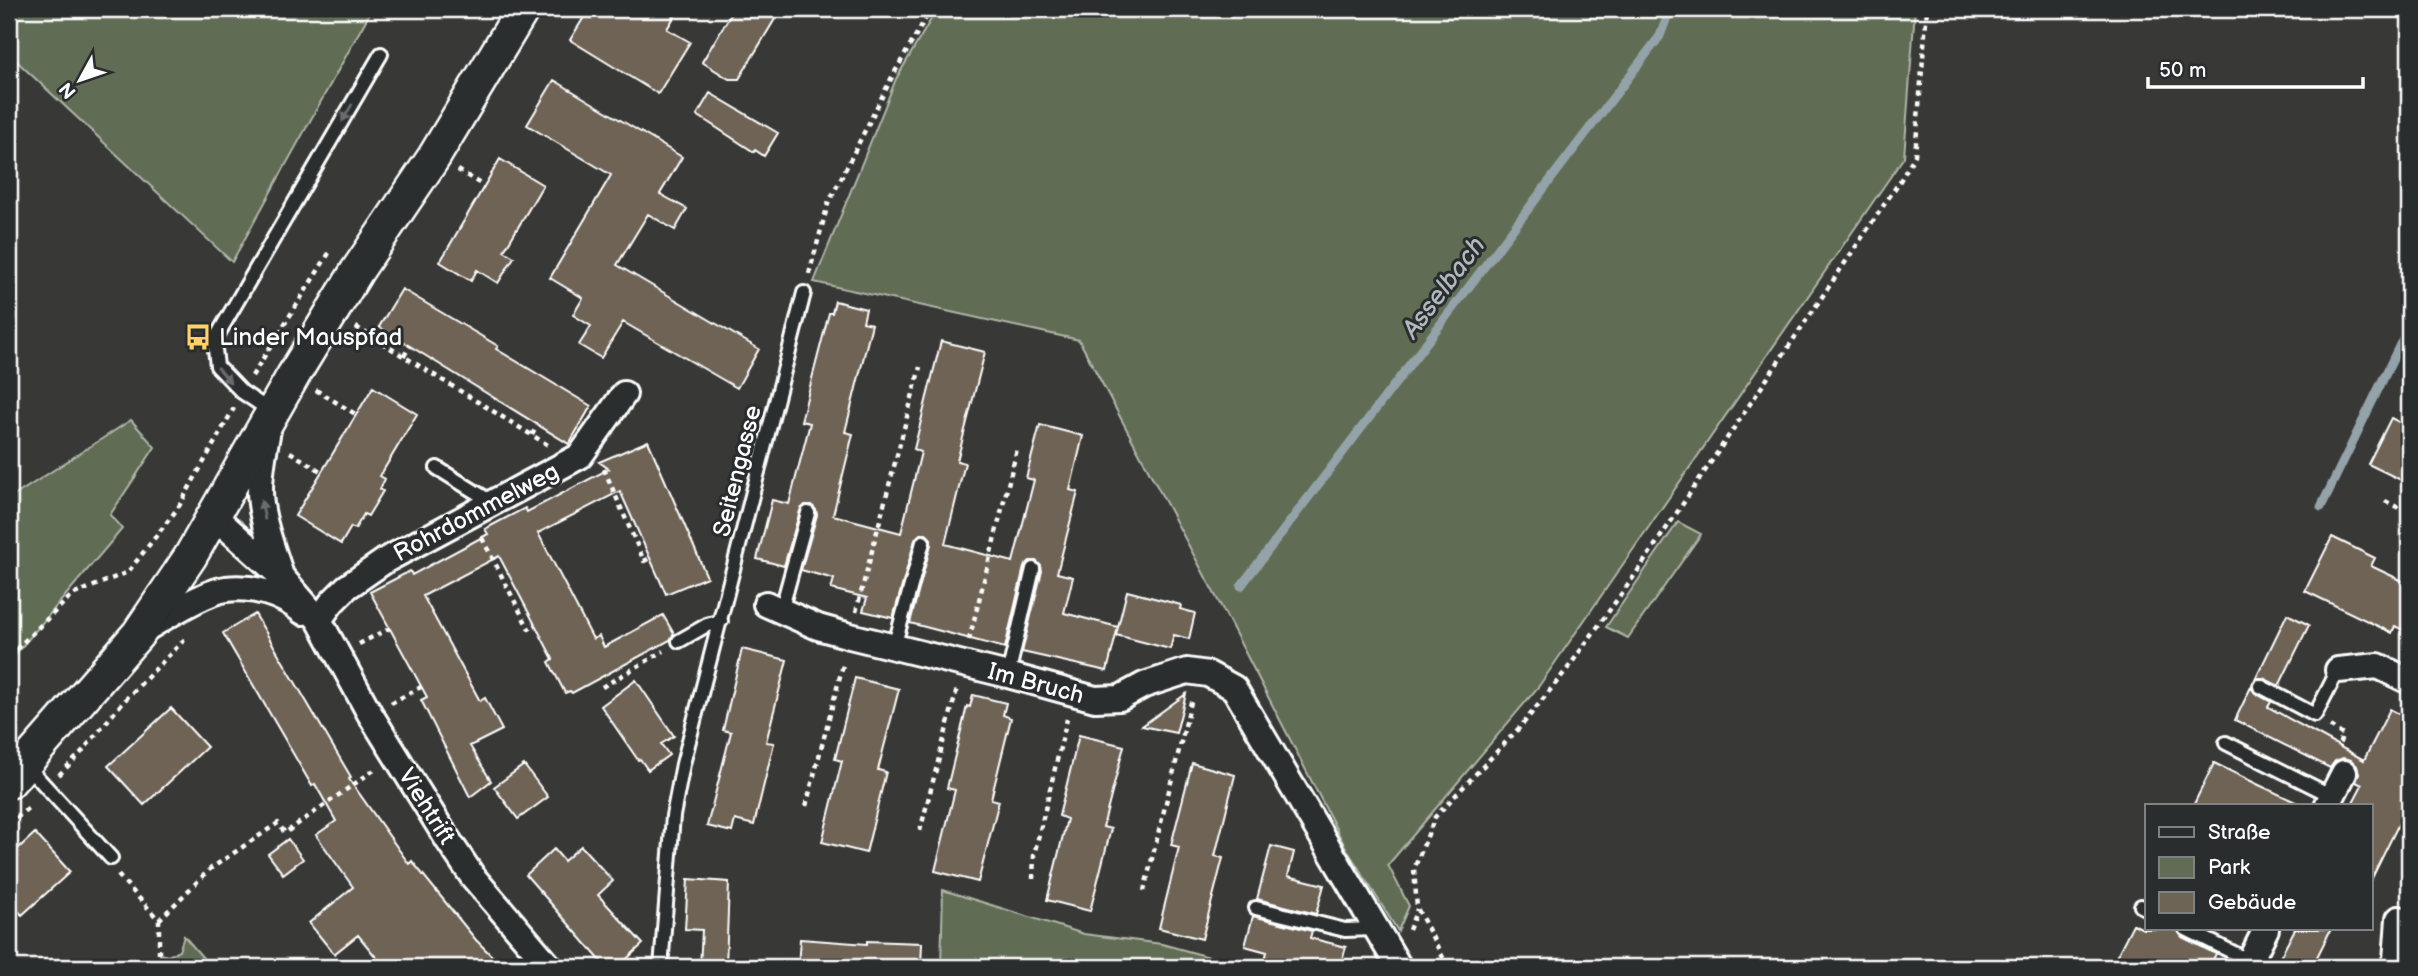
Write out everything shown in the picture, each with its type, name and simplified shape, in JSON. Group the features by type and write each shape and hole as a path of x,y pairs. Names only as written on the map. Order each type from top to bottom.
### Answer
{"street":[{"path":"17,773 138,634 191,557 269,425 293,376 435,157 523,9"},
{"name":"Rohrdommelweg","path":"322,625 332,602 347,587 386,560 580,456 624,394"},
{"name":"Viehtrift","path":"269,425 262,458 260,493 266,526 281,576"},
{"name":"Viehtrift","path":"214,516 281,576 322,625 395,755 473,877 550,967"},
{"name":"Viehtrift","path":"138,634 170,614 225,589 267,591 293,604 322,625"},
{"name":"Im Bruch","path":"773,608 850,636 1008,674 1095,699 1120,698 1144,685 1187,671"},
{"path":"2338,670 2378,666 2409,681"},
{"path":"1187,671 1208,674 1234,688 1374,929 1399,967"},
{"path":"2330,801 2344,773"},
{"path":"2392,967 2396,960 2399,919"},
{"path":"2248,964 2265,930"}],"lane":[{"path":"269,425 216,366 214,341 381,54"},
{"name":"Seitengasse","path":"661,967 673,816 683,764 804,293"},
{"path":"437,468 493,503"},
{"path":"773,608 808,513"},
{"path":"894,646 923,541"},
{"path":"1008,674 1033,569"},
{"path":"679,641 707,625 721,621"},
{"path":"2260,686 2315,715 2338,670"},
{"path":"2227,743 2330,801"},
{"path":"17,773 47,788 111,858"},
{"path":"1255,908 1345,930 1374,929"},
{"path":"2188,930 2248,964"}],"path":[{"path":"804,293 828,204 892,77 931,9"},
{"path":"1448,967 1417,908 1414,869 1436,817 1522,725 1568,668 1637,572 1900,181 1915,155 1927,9"},
{"path":"332,312 547,444"},
{"path":"404,356 410,346"},
{"path":"806,806 920,367"},
{"path":"293,376 357,415"},
{"path":"468,396 473,387"},
{"path":"269,425 322,472"},
{"path":"532,435 537,426"},
{"path":"587,446 601,464 644,561 650,558"},
{"path":"920,831 1017,449"},
{"path":"616,498 622,495"},
{"path":"2385,501 2409,513"},
{"path":"470,516 529,629 535,625"},
{"path":"9,656 72,595 128,572 158,536"},
{"path":"497,566 503,563"},
{"path":"9,825 80,754 123,702 191,633"},
{"path":"602,687 679,641"},
{"path":"1144,891 1194,691 1187,671"},
{"path":"1033,878 1034,855 1073,694"},
{"path":"2315,715 2343,735 2330,766 2344,773"},
{"path":"159,920 211,869 278,823 285,833 395,755"},
{"path":"111,858 110,866 159,920 159,967"}],"green space":[{"path":"9,9 372,9 232,262 9,54"},
{"path":"937,9 1915,9 1904,157 1539,686 1388,865 1409,906 1398,931 1346,848 1079,340 814,282 896,79"},
{"path":"131,420 155,447 110,515 122,529 9,662 9,499"},
{"path":"1678,522 1701,534 1628,638 1606,627"},
{"path":"943,890 1084,934 1162,944 1246,967 941,967"},
{"path":"184,936 211,967 161,967 160,954 168,956 179,951"}],"building":[{"path":"589,9 679,9 667,29 690,42 658,94 570,40"},
{"path":"734,9 781,9 739,79 729,79 702,62"},
{"path":"554,80 682,157 660,194 687,209 675,230 648,214 617,265 759,349 737,388 623,322 601,358 579,345 591,326 573,315 583,298 550,278 611,175 527,125"},
{"path":"710,93 778,133 764,156 697,115"},
{"path":"500,159 543,185 504,251 514,257 498,283 477,270 471,281 440,262"},
{"path":"402,289 591,406 569,444 379,327"},
{"path":"835,301 866,309 863,322 872,324 845,432 853,434 833,515 901,533 921,452 914,449 941,341 985,352 957,461 965,463 945,544 1013,562 1034,480 1026,478 1040,425 1083,436 1070,490 1078,492 1057,573 1073,577 1064,613 1118,627 1107,671 1022,652 1042,571 1036,561 1030,561 1024,567 1005,648 910,623 931,544 931,539 926,534 920,534 915,540 893,618 863,611 867,598 831,589 834,579 801,570 817,515 811,505 805,505 800,511 784,566 757,559 772,500 789,504 810,423 801,421 829,313 832,313"},
{"path":"373,387 417,414 380,476 385,479 380,489 383,491 368,516 364,514 355,529 351,527 341,544 295,516"},
{"path":"2391,418 2409,427 2409,484 2368,464"},
{"path":"648,441 707,577 666,594 620,491 538,533 593,639 599,636 604,647 663,615 674,634 670,640 572,693 565,693 549,662 553,659 499,556 423,596 480,701 485,698 502,730 470,746 491,781 470,797 421,700 427,697 370,592 410,571 412,575 488,534 485,529 525,508 527,512 609,469 599,462"},
{"path":"2332,537 2375,558 2371,566 2409,584 2409,633 2395,626 2392,633 2305,591"},
{"path":"1127,591 1181,605 1180,609 1195,613 1189,639 1174,635 1170,649 1116,635"},
{"path":"255,614 351,777 349,779 409,864 412,861 476,940 503,967 384,967 358,935 334,954 309,923 353,887 316,835 336,821 315,784 312,786 223,633"},
{"path":"2287,614 2309,625 2279,686 2263,678 2256,678"},
{"path":"742,649 787,660 766,742 774,743 754,825 735,820 732,832 707,826 731,732 723,730"},
{"path":"855,678 899,689 878,770 886,772 866,853 822,842 842,761 835,759"},
{"path":"636,680 674,736 661,744 669,755 648,770 640,759 638,760 601,706"},
{"path":"2251,687 2255,693 2271,702 2268,707 2364,760 2390,709 2409,719 2409,803 2372,878 2372,804 2352,804 2362,785 2356,782 2359,773 2357,766 2351,760 2343,758 2335,761 2330,768 2235,720"},
{"path":"1186,694 1176,733 1142,726"},
{"path":"973,695 1006,703 1003,715 1011,718 991,799 999,801 978,882 935,871 955,790 947,788 967,706 970,707"},
{"path":"171,708 207,747 144,805 108,766"},
{"path":"1079,735 1124,746 1103,827 1111,829 1090,911 1047,900 1067,819 1059,816"},
{"path":"1192,763 1235,775 1215,856 1223,858 1202,939 1159,928 1179,847 1171,845"},
{"path":"2214,763 2300,804 2194,804"},
{"path":"524,765 548,797 518,819 494,787"},
{"path":"35,833 70,872 22,915 9,901 9,857"},
{"path":"288,839 303,859 283,874 268,854"},
{"path":"581,846 613,881 598,895 643,944 618,967 606,967 526,875 554,849 564,861"},
{"path":"1271,846 1294,852 1288,876 1324,885 1316,914 1257,899"},
{"path":"688,879 729,882 726,967 700,967 702,930 685,929"},
{"path":"1253,916 1312,931 1310,938 1346,947 1340,967 1263,967 1267,952 1245,946"},
{"path":"2133,924 2145,930 2178,930 2182,937 2216,954 2209,967 2168,967 2156,962 2153,967 2111,967"},
{"path":"2294,930 2330,930 2312,967 2275,967"},
{"path":"800,939 867,944 867,941 922,943 921,967 798,967"}],"waterway":[{"name":"Asselbach","path":"1241,586 1660,36 1670,9"},
{"path":"2321,507 2409,326"}],"place":[{"name":"Linder Mauspfad","path":"198,337"}]}
